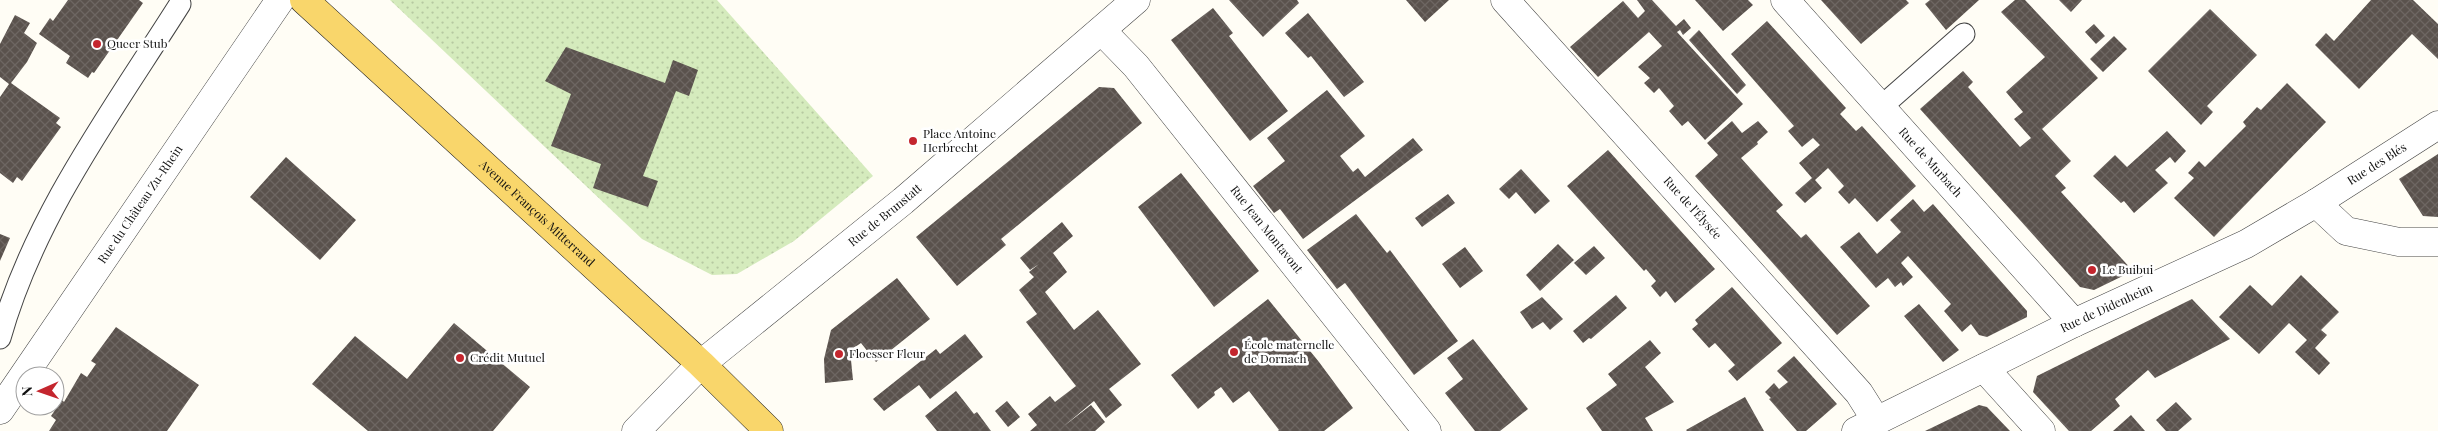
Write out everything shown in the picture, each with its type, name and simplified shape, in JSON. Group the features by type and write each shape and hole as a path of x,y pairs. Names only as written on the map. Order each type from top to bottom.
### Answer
{"main road":[{"name":"Avenue François Mitterrand","path":"304,0 701,364 769,431"}],"street":[{"name":"Rue du Château Zu-Rhein","path":"0,410 280,0"},
{"name":"Rue de Brunstatt","path":"636,431 701,364 903,201 1136,0"},
{"name":"Rue de l'Élysée","path":"1504,0 1859,393 1866,425"},
{"name":"Rue de Murbach","path":"1785,0 2074,323"},
{"name":"Rue Jean Montavont","path":"1102,31 1136,66 1426,431"},
{"name":"Rue des Blés","path":"2316,203 2438,125"},
{"name":"Rue de Didenheim","path":"1866,425 2074,323 2246,244 2316,203"},
{"path":"2316,203 2346,231 2399,242 2438,242"},
{"path":"1984,368 2041,431"}],"lane":[{"path":"0,338 9,306 62,192 180,4"},
{"path":"1881,107 1964,34"}],"green space":[{"path":"390,0 717,0 873,176 794,241 737,274 712,275 642,239"}],"building":[{"path":"68,0 139,0 143,3 94,73 92,72 88,78 66,63 70,56 39,34 50,18 53,21"},
{"path":"1229,0 1297,0 1299,3 1263,37"},
{"path":"1406,0 1449,0 1425,22"},
{"path":"1637,0 1652,0 1676,26 1684,19 1691,28 1683,35 1680,30 1677,32 1743,104 1705,140 1688,121 1682,126 1669,111 1674,106 1659,88 1654,93 1644,83 1650,78 1638,67 1662,46 1649,32 1598,77 1570,47 1623,1 1638,18 1645,11"},
{"path":"1695,0 1748,0 1753,5 1723,31"},
{"path":"1821,0 1906,0 1909,3 1861,44"},
{"path":"1930,0 1979,0 1946,30 1925,4"},
{"path":"2015,0 2025,0 2098,78 2042,129 2071,161 2055,176 2066,188 2061,192 2133,271 2094,290 2080,287 1920,109 1963,71 1973,82 1968,87 2020,147 2031,138 2014,119 2023,112 2006,92 2045,57 2001,12"},
{"path":"2059,0 2082,0 2071,12"},
{"path":"2371,0 2413,0 2438,24 2438,59 2412,34 2359,89 2315,45 2326,33 2334,41"},
{"path":"1213,8 1233,33 1229,36 1288,111 1250,141 1171,40"},
{"path":"2210,9 2257,55 2207,106 2213,112 2201,125 2148,71"},
{"path":"1308,13 1364,82 1344,97 1311,56 1308,58 1285,33"},
{"path":"15,15 30,23 24,33 37,43 27,62 11,83 60,118 56,123 61,127 22,181 17,177 13,183 0,173 0,97 9,84 0,77 0,44"},
{"path":"1767,21 1846,108 1840,114 1856,131 1862,126 1916,186 1877,222 1855,198 1849,204 1838,192 1844,186 1828,168 1815,180 1822,188 1805,203 1795,193 1812,178 1799,163 1820,145 1813,138 1802,147 1788,131 1794,126 1731,54"},
{"path":"2094,24 2105,36 2096,44 2085,32"},
{"path":"1699,30 1746,85 1737,94 1689,40"},
{"path":"2114,36 2127,49 2103,72 2090,59"},
{"path":"566,47 665,83 673,60 698,70 689,96 676,91 643,176 658,181 648,207 593,188 601,164 551,146 571,94 545,81"},
{"path":"2287,83 2326,122 2214,237 2174,198 2194,178 2188,173 2199,161 2205,167 2246,126 2243,122 2257,107 2261,110"},
{"path":"1099,87 1114,88 1142,123 1001,239 1006,245 957,286 916,237"},
{"path":"1327,90 1365,136 1340,156 1353,172 1358,168 1365,177 1413,138 1423,150 1303,239 1280,209 1274,213 1253,186 1285,161 1267,138"},
{"path":"1732,121 1742,133 1758,121 1768,132 1757,142 1758,144 1741,158 1783,205 1776,211 1801,238 1806,234 1870,306 1837,335 1695,176 1718,155 1707,143"},
{"path":"2167,131 2186,151 2175,163 2170,157 2155,170 2168,183 2134,213 2124,201 2121,203 2093,176 2115,155 2127,167"},
{"path":"1608,150 1715,269 1675,303 1666,291 1660,297 1651,286 1656,281 1646,269 1644,271 1567,186"},
{"path":"2438,154 2438,217 2423,216 2399,179"},
{"path":"286,157 356,220 320,260 250,197"},
{"path":"1521,169 1550,201 1535,214 1516,192 1509,199 1499,189"},
{"path":"1181,173 1259,271 1214,307 1138,207"},
{"path":"1448,194 1455,203 1422,227 1415,218"},
{"path":"1913,199 1924,212 1933,204 2027,311 2027,317 1987,337 1979,335 1971,324 1962,332 1944,311 1951,304 1908,256 1901,263 1913,277 1903,286 1901,282 1895,287 1888,278 1876,288 1840,247 1859,232 1877,254 1901,232 1890,220"},
{"path":"1356,214 1387,253 1390,250 1458,341 1414,375 1345,283 1337,289 1307,250"},
{"path":"1062,222 1073,236 1053,253 1067,272 1045,292 1074,330 1098,310 1141,364 1109,389 1122,405 1106,418 1094,401 1064,426 1091,405 1105,422 1095,431 1030,431 1037,425 1028,414 1050,396 1055,402 1076,386 1026,322 1037,314 1019,290 1034,277 1029,272 1039,264 1030,270 1020,258"},
{"path":"0,234 10,238 0,261"},
{"path":"1558,244 1574,260 1540,291 1526,275"},
{"path":"1594,246 1605,258 1586,275 1574,263"},
{"path":"1465,247 1483,271 1460,288 1442,264"},
{"path":"2301,275 2339,312 2321,330 2327,335 2315,348 2330,363 2319,375 2295,352 2307,340 2289,323 2259,354 2219,317 2250,285 2272,306"},
{"path":"897,278 930,319 876,362 861,343 855,347 851,360 853,380 825,383 824,359 831,330"},
{"path":"1732,287 1782,343 1737,381 1728,371 1735,365 1715,343 1709,348 1692,329 1698,324 1695,320"},
{"path":"1616,295 1627,308 1591,339 1589,338 1583,343 1573,331"},
{"path":"1542,297 1563,319 1550,330 1543,322 1532,329 1520,312"},
{"path":"1268,299 1353,408 1324,431 1278,431 1249,391 1233,403 1221,387 1214,392 1215,395 1198,409 1171,375"},
{"path":"2192,299 2230,339 2155,378 2148,370 2115,399 2120,406 2091,431 2069,431 2033,392 2037,376"},
{"path":"1919,304 1959,350 1943,362 1904,316"},
{"name":"Crédit Mutuel","path":"454,323 530,387 493,431 368,431 312,384 355,336 407,379"},
{"path":"116,327 199,385 167,431 49,431 56,420 51,416 65,416 65,400 81,373 87,377 96,364 91,361"},
{"path":"965,334 983,357 930,399 919,385 884,411 873,399 936,349 940,354"},
{"path":"1473,339 1528,409 1500,431 1475,431 1445,393 1463,379 1447,358"},
{"path":"1650,340 1661,353 1645,367 1674,402 1645,418 1653,431 1602,431 1586,408 1617,385 1608,374"},
{"path":"1794,356 1837,404 1806,431 1797,431 1765,392 1774,383 1779,389 1788,382 1777,371"},
{"path":"956,391 974,414 977,412 991,431 937,431 925,416"},
{"path":"1745,397 1764,431 1686,430"},
{"path":"1007,401 1020,417 1008,427 995,411"},
{"path":"2176,402 2192,419 2178,431 2166,431 2156,420"},
{"path":"1979,405 1987,407 2010,431 1925,431"},
{"path":"2131,415 2145,431 2113,431"}],"place":[{"name":"Queer Stub","path":"97,44"},
{"name":"Place Antoine Herbrecht","path":"913,141"},
{"name":"Le Buibui","path":"2092,270"},
{"name":"École maternelle de Dornach","path":"1234,352"},
{"name":"Floesser Fleur","path":"839,354"},
{"name":"Crédit Mutuel","path":"460,358"}]}
